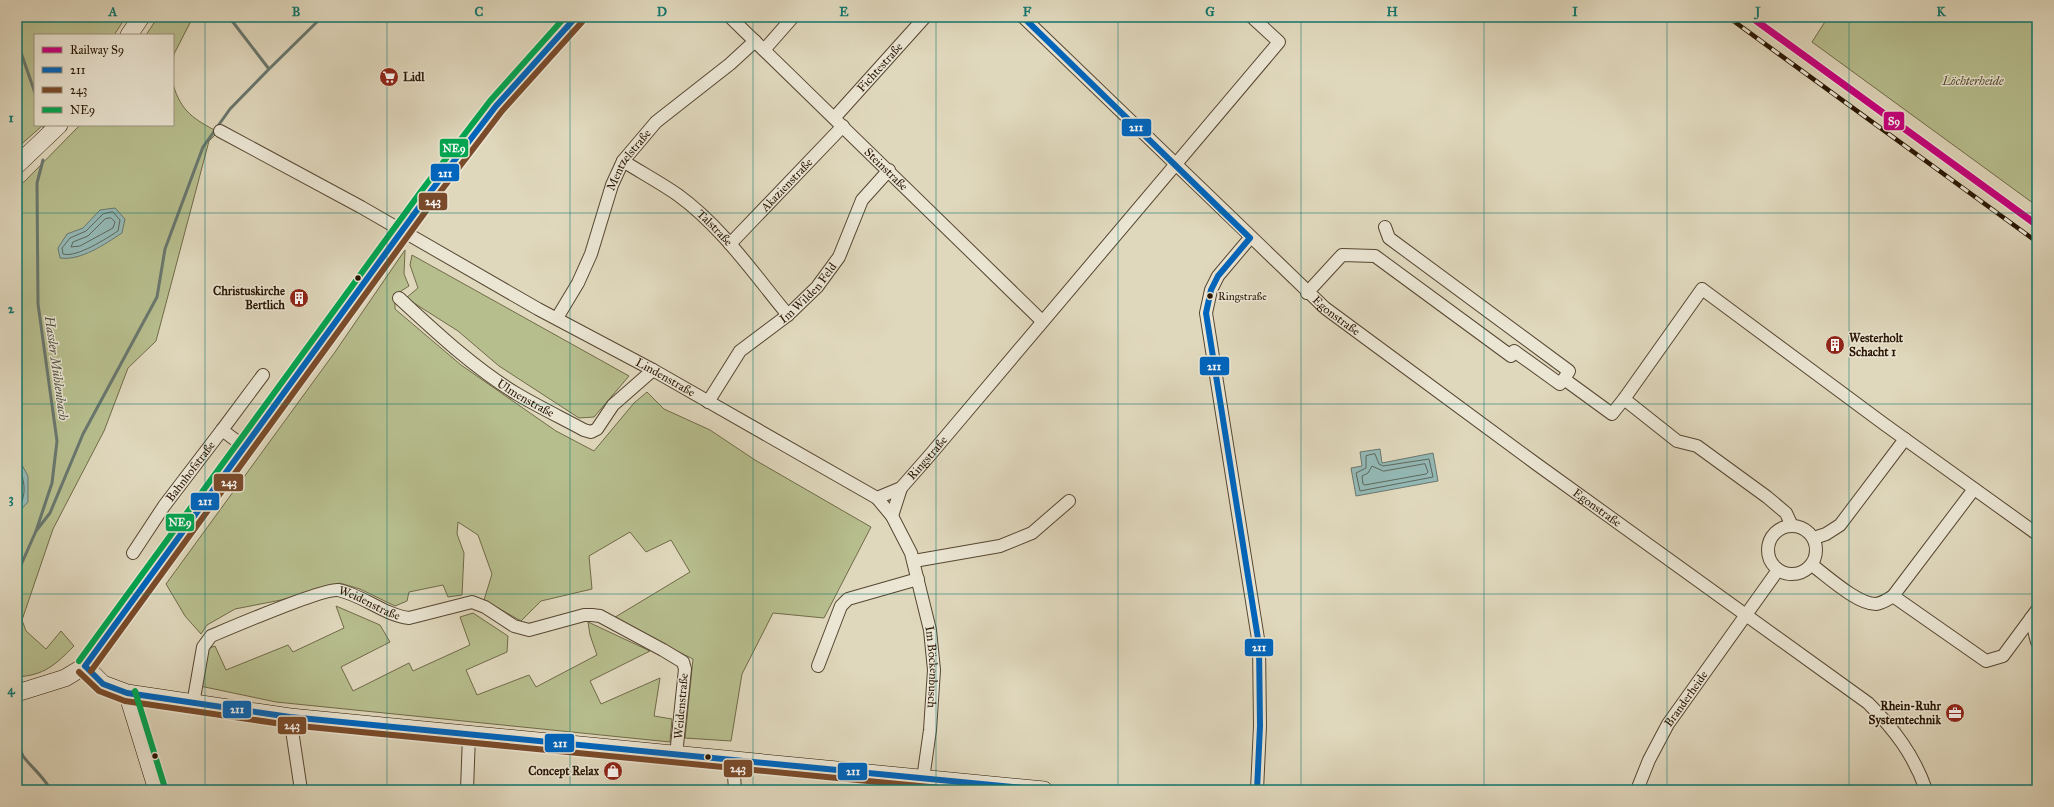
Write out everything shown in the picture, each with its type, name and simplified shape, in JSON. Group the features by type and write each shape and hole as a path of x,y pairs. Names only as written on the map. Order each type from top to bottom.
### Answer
{"main road":[{"path":"130,34 141,17"},
{"path":"17,693 65,678 85,666 246,448 402,231 496,106 576,17"},
{"path":"17,165 58,126"},
{"path":"85,666 103,684 127,693 193,704 290,717 1044,790"},
{"path":"127,693 157,790"}],"street":[{"name":"Steinstraße","path":"730,17 839,121 1042,321"},
{"path":"764,50 793,17"},
{"name":"Fichtestraße","path":"839,121 925,17"},
{"name":"Egonstraße","path":"1023,17 1250,238 1307,292 1345,324 1854,693 1887,722 1906,748 1926,790"},
{"name":"Ringstraße","path":"892,516 900,488 1279,42 1252,17"},
{"name":"Mentzelstraße","path":"557,318 578,283 591,254 612,185 624,161 656,122 730,64 755,41"},
{"name":"Akazienstraße","path":"730,244 839,121"},
{"name":"Lindenstraße","path":"220,131 653,370 877,498"},
{"name":"Talstraße","path":"624,161 679,196 704,218 730,244 788,315"},
{"name":"Im Wilden Feld","path":"708,402 740,351 788,315 817,287 839,257 862,200 889,170"},
{"path":"1307,292 1342,255 1375,256 1511,356 1514,351 1560,384 1569,371 1389,238 1385,227"},
{"path":"1250,238 1218,276 1211,290 1206,313 1259,646 1260,726 1257,790"},
{"path":"1564,379 1612,414 1702,289 1905,439 2037,534"},
{"name":"Ulmenstraße","path":"399,298 447,341 487,373 517,393 584,430 591,432 597,429 613,405 653,370"},
{"name":"Bahnhofstraße","path":"133,553 164,506 263,375"},
{"path":"1624,399 1677,441 1697,446 1762,493 1786,513 1792,526"},
{"name":"Bahnhofstraße","path":"222,430 246,448"},
{"path":"1814,538 1826,534 1840,525 1905,439"},
{"name":"Ringstraße","path":"877,498 900,488"},
{"path":"1812,565 1861,600 1875,604 1885,602 1893,596 1974,489"},
{"name":"Im Böckenbusch","path":"877,498 892,516 914,561 930,630 934,670 930,730 923,779"},
{"path":"914,561 1000,546 1032,533 1069,501"},
{"path":"1792,526 1804,529 1814,538 1817,552 1812,565 1800,574 1792,575 1778,570 1769,558 1769,543 1778,531 1792,526"},
{"name":"Branderheide","path":"1637,790 1649,760 1668,724 1778,570"},
{"path":"818,666 841,606 848,599 918,579"},
{"name":"Weidenstraße","path":"193,704 203,647 211,636 296,602 336,590 353,594 400,617 409,618 472,602 485,607 514,626 529,630 584,615 600,616 683,662 685,669 676,754"},
{"path":"1893,596 1986,660 2003,656 2034,614"},
{"path":"2034,614 2037,642"},
{"path":"290,717 301,790"},
{"path":"467,790 469,735"},
{"path":"733,760 735,790"}],"green space":[{"path":"17,17 126,17 115,34 34,34 34,126 42,126 17,148"},
{"path":"158,17 193,17 174,54 174,34 147,34"},
{"name":"Löchterheide","path":"1828,17 2037,17 2037,206 1812,42"},
{"path":"174,87 184,108 202,123 218,132 209,141 156,341 128,368 104,431 53,529 22,620 26,631 46,649 61,631 74,646 49,668 35,674 17,677 17,187 25,181 79,126 174,126"},
{"path":"405,250 404,274 409,286 395,295 395,309 461,365 556,431 594,451 634,403 647,392 664,409 710,430 755,460 871,527 824,618 773,613 742,674 731,741 685,738 693,659 612,619 690,572 671,540 646,552 630,532 589,556 592,589 541,601 521,621 484,600 492,574 478,535 458,522 457,534 464,553 462,595 448,597 443,585 409,592 407,601 395,606 360,589 340,583 281,600 235,609 207,625 201,634 185,616 166,584 335,352"},
{"path":"412,255 629,376 594,417 579,418 499,366 458,331 406,298 418,288 410,265"},
{"path":"336,606 380,625 390,642 341,667 353,691 409,663 413,671 470,645 460,617 473,613 508,636 507,652 466,670 477,695 529,675 536,687 597,655 590,635 588,622 650,651 590,681 601,704 660,678 654,716 672,719 670,742 276,702 200,686 207,649 215,646 226,670 288,645 293,652 344,628"}],"water":[{"path":"115,208 125,219 122,233 92,251 76,257 60,258 58,248 67,234 83,228 100,210"},
{"path":"1380,449 1382,463 1433,453 1438,481 1356,496 1351,468 1362,466 1360,452"},
{"path":"17,456 28,476 28,502 17,514"}],"waterway":[{"path":"36,531 50,513 83,434 157,297 165,249 203,147 230,109 269,69 229,17"},
{"path":"269,69 322,17"},
{"name":"Hassler Mühlenbach","path":"17,41 34,90"},
{"name":"Hassler Mühlenbach","path":"17,574 36,531 52,483 57,441 38,304 37,183 43,160"},
{"path":"17,732 23,756 46,782 50,790"}],"railway":[{"path":"1728,17 2037,242"}],"rail line":[{"name":"S9","path":"1751,17 2037,225"}],"transit line":[{"name":"NE9","path":"79,661 422,190 490,101 565,17"},
{"name":"211","path":"85,666 428,195 496,106 576,17"},
{"name":"211","path":"1023,17 1250,238"},
{"name":"243","path":"91,671 434,200 502,111 582,22"},
{"name":"211","path":"1250,238 1218,276 1211,290 1206,313 1259,645 1260,726 1257,790"},
{"name":"211","path":"85,666 103,684 127,693 290,717 1044,790"},
{"name":"243","path":"79,672 99,691 125,701 289,725 961,790"},
{"name":"NE9","path":"135,691 165,788"}],"place":[{"name":"Lidl","path":"389,77"},
{"name":"Ringstraße","path":"1210,296"},
{"name":"Christuskirche Bertlich","path":"299,298"},
{"name":"Westerholt Schacht 1","path":"1835,345"},
{"name":"Rhein-Ruhr Systemtechnik","path":"1955,713"},
{"name":"Concept Relax","path":"613,771"}]}
